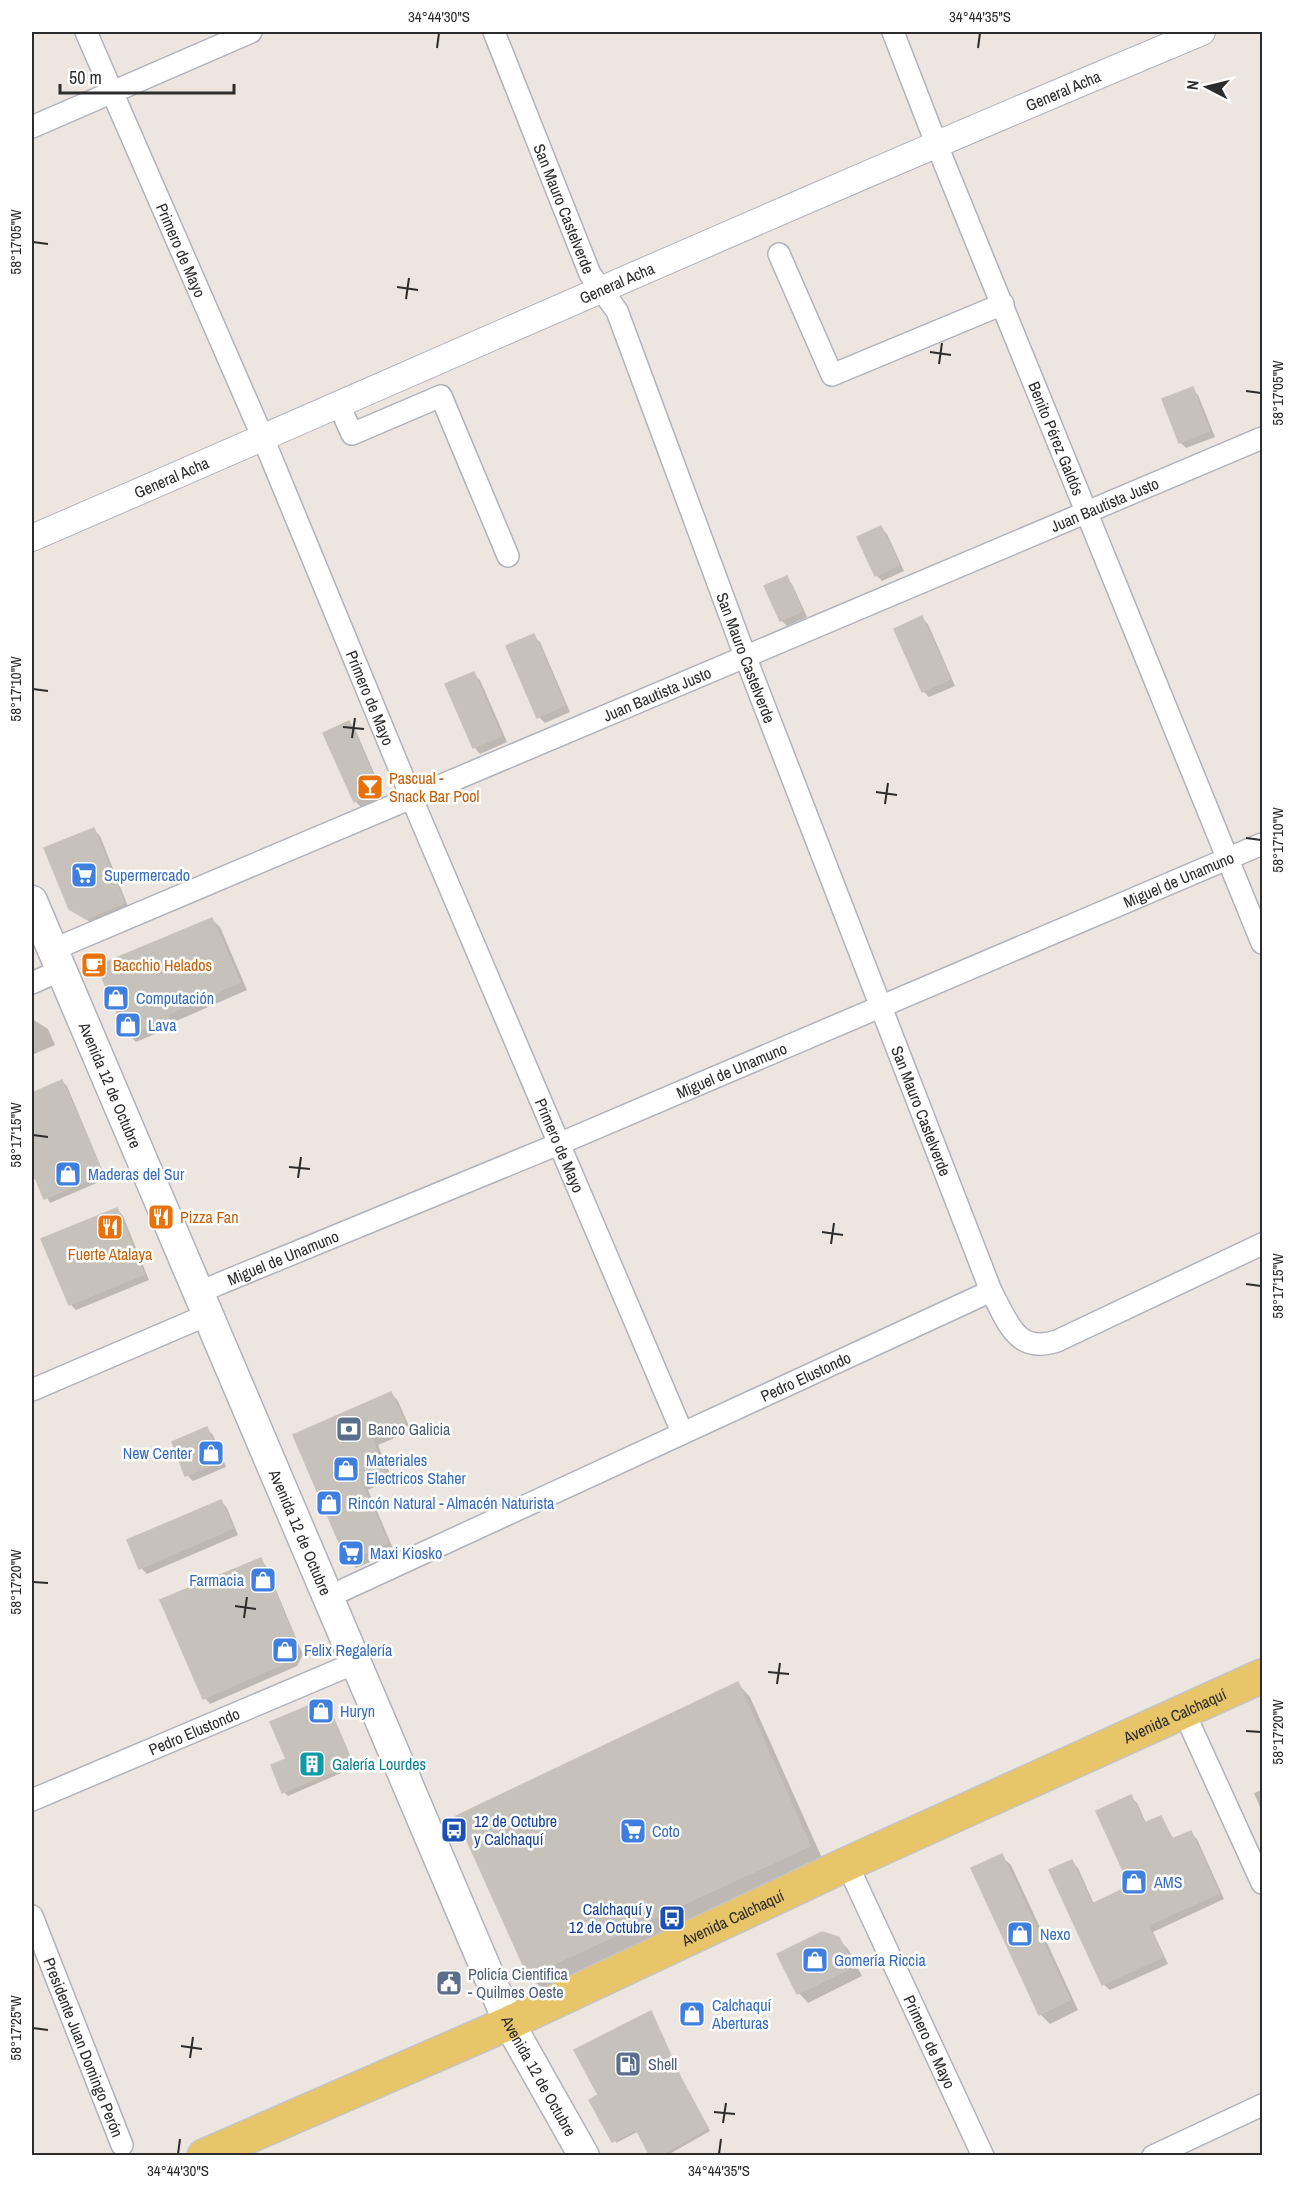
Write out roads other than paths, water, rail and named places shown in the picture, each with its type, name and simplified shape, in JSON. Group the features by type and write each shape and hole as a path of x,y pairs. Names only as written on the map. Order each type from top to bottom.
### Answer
{"main road":[{"name":"Avenida 12 de Octubre","path":"32,901 508,2023 584,2156"},
{"name":"Avenida Calchaquí","path":"204,2156 508,2023 847,1864 1263,1676"}],"street":[{"name":"Primero de Mayo","path":"86,32 263,438 412,799 561,1143 682,1432"},
{"path":"32,127 251,32"},
{"name":"San Mauro Castelverde","path":"494,32 590,274 617,311 745,656 879,1007 991,1291"},
{"name":"Benito Pérez Galdós","path":"893,32 936,143 1263,943"},
{"name":"General Acha","path":"32,538 603,291 936,143 1202,32"},
{"path":"779,254 831,375 1003,304"},
{"path":"339,405 352,434 441,396 508,556"},
{"name":"Juan Bautista Justo","path":"32,983 56,960 412,799 1263,438"},
{"name":"Miguel de Unamuno","path":"32,1390 202,1304 561,1143 1263,844"},
{"path":"991,1291 1020,1339 1044,1346 1263,1245"},
{"name":"Pedro Elustondo","path":"328,1597 991,1291"},
{"name":"Pedro Elustondo","path":"32,1800 355,1663"},
{"path":"1184,1712 1263,1883"},
{"name":"Primero de Mayo","path":"847,1864 983,2156"},
{"name":"Presidente Juan Domingo Perón","path":"32,1916 122,2145"},
{"path":"1153,2156 1263,2105"}],"place":[{"name":"Pascual - Snack Bar Pool","path":"370,787"},
{"name":"Supermercado","path":"84,875"},
{"name":"Bacchio Helados","path":"94,965"},
{"name":"Computación","path":"116,998"},
{"name":"Lava","path":"128,1025"},
{"name":"Maderas del Sur","path":"68,1174"},
{"name":"Pizza Fan","path":"161,1217"},
{"name":"Fuerte Atalaya","path":"110,1227"},
{"name":"Banco Galicia","path":"349,1429"},
{"name":"New Center","path":"211,1453"},
{"name":"Materiales Electricos Staher","path":"346,1469"},
{"name":"Rincón Natural - Almacén Naturista","path":"329,1503"},
{"name":"Maxi Kiosko","path":"351,1553"},
{"name":"Farmacia","path":"263,1580"},
{"name":"Felix Regalería","path":"285,1650"},
{"name":"Huryn","path":"321,1711"},
{"name":"Galería Lourdes","path":"312,1764"},
{"name":"12 de Octubre y Calchaquí","path":"454,1830"},
{"name":"Coto","path":"633,1831"},
{"name":"AMS","path":"1134,1882"},
{"name":"Calchaquí y 12 de Octubre","path":"672,1918"},
{"name":"Nexo","path":"1020,1934"},
{"name":"Gomería Riccia","path":"815,1960"},
{"name":"Policía Cientifica - Quilmes Oeste","path":"449,1983"},
{"name":"Calchaquí Aberturas","path":"692,2014"},
{"name":"Shell","path":"628,2064"}]}
